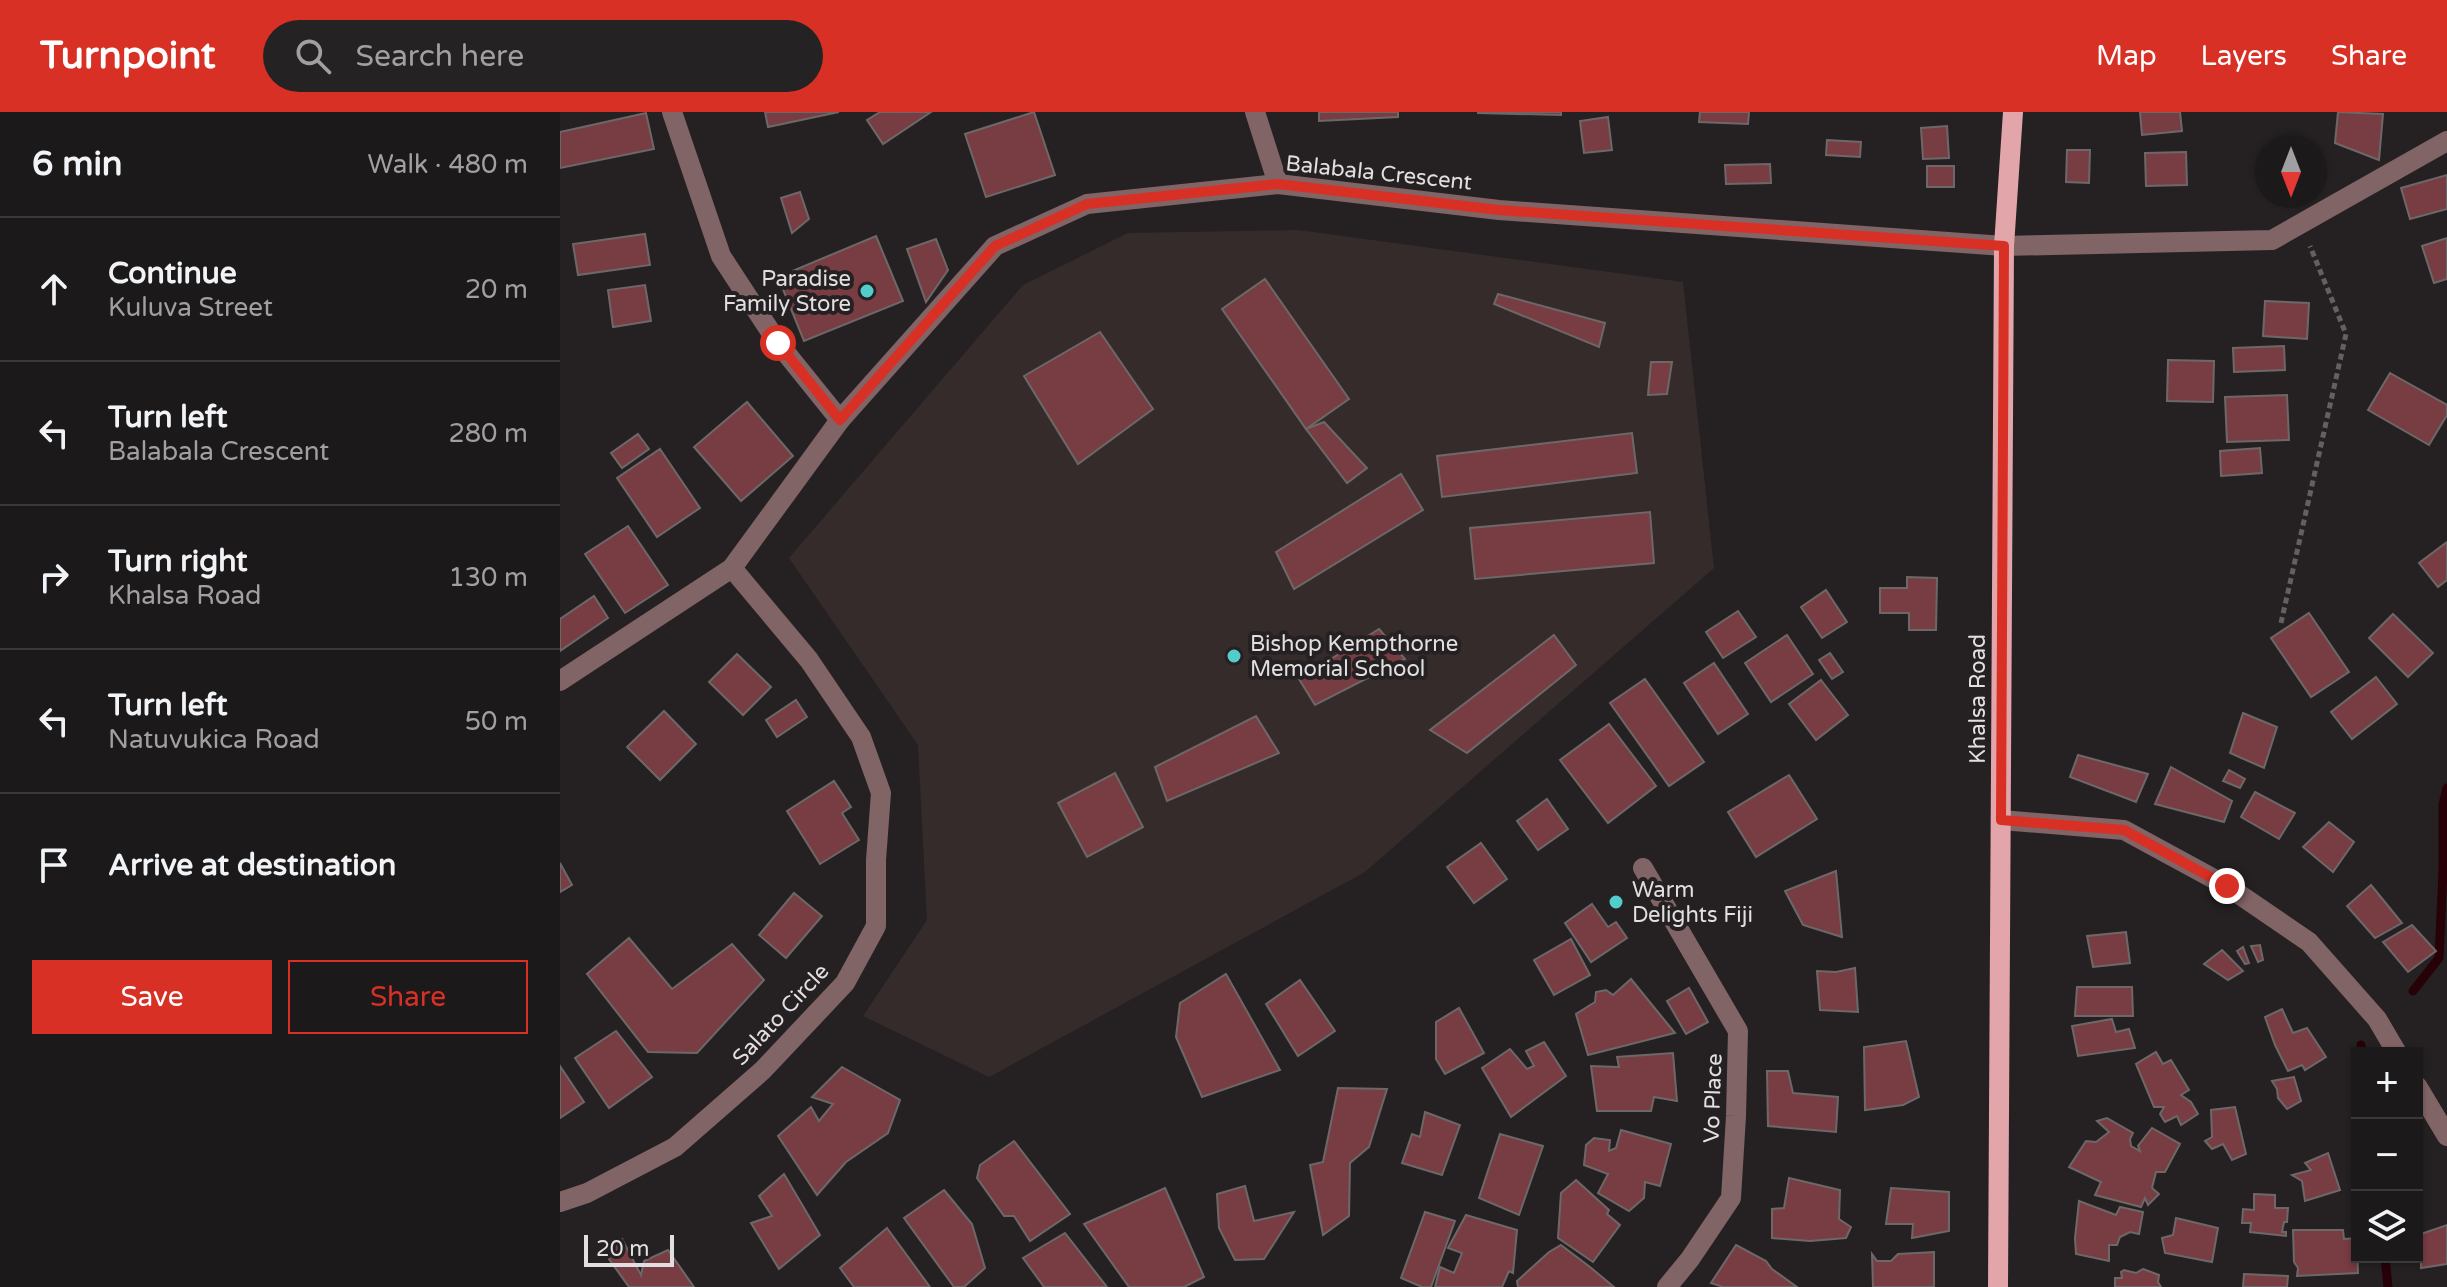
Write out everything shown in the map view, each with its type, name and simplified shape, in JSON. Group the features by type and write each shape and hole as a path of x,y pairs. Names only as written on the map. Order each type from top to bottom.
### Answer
{"main road":[{"name":"Khalsa Road","path":"1998,1287 2004,246 2013,112"}],"street":[{"path":"672,112 721,256 778,343 840,420"},
{"path":"1255,112 1278,184"},
{"name":"Balabala Crescent","path":"560,681 732,568 840,420 995,246 1087,204 1278,184 1499,210 2004,246 2272,240 2447,141"},
{"name":"Salato Circle","path":"560,1202 587,1193 675,1147 763,1070 845,983 876,926 876,860 881,793 861,737 809,660 732,568"},
{"path":"2001,820 2124,830 2227,886 2309,942 2377,1019 2393,1047"},
{"name":"Vo Place","path":"1643,868 1738,1031 1731,1198 1667,1287"},
{"path":"2423,1096 2447,1136"}],"path":[{"path":"2281,623 2346,334 2302,224"}],"shaded area":[{"name":"Bishop Kempthorne Memorial School","path":"1298,230 1683,282 1714,568 1365,872 989,1077 863,1016 927,920 918,745 789,558 1023,285 1128,233"}],"building":[{"path":"765,112 839,112 768,127"},
{"path":"880,112 931,112 883,144 867,120"},
{"path":"1034,112 1055,175 986,197 965,134"},
{"path":"1319,112 1398,112 1398,117 1319,121"},
{"path":"1561,112 1561,115 1478,113"},
{"path":"1700,112 1749,112 1748,124 1699,122"},
{"path":"2140,112 2180,112 2182,131 2142,135"},
{"path":"2338,112 2383,114 2379,160 2335,143"},
{"path":"646,113 654,149 560,168 560,132"},
{"path":"1608,117 1612,150 1584,153 1580,121"},
{"path":"1947,126 1949,158 1923,159 1921,128"},
{"path":"1827,140 1861,142 1860,157 1826,155"},
{"path":"2067,150 2090,150 2089,183 2066,182"},
{"path":"2186,152 2187,185 2146,186 2145,153"},
{"path":"1770,164 1771,183 1726,184 1725,165"},
{"path":"1927,166 1954,166 1954,187 1927,187"},
{"path":"2447,175 2447,209 2410,219 2401,188"},
{"path":"800,192 809,219 792,233 781,198"},
{"path":"645,234 650,265 578,275 573,244"},
{"path":"876,236 903,301 804,341 778,277"},
{"path":"2447,238 2447,279 2434,283 2422,246"},
{"path":"936,239 948,270 926,302 907,249"},
{"path":"1265,279 1349,399 1306,429 1222,309"},
{"path":"645,285 651,321 613,327 608,290"},
{"path":"1498,294 1605,323 1599,347 1494,304"},
{"path":"2265,301 2309,303 2307,339 2263,336"},
{"path":"1100,332 1153,409 1078,464 1024,376"},
{"path":"2284,346 2285,370 2234,372 2233,348"},
{"path":"2168,360 2214,361 2213,402 2167,401"},
{"path":"1651,362 1672,362 1667,394 1648,395"},
{"path":"2390,373 2447,405 2447,415 2429,445 2368,410"},
{"path":"2287,395 2289,440 2227,442 2225,397"},
{"path":"747,402 793,456 741,501 694,447"},
{"path":"1324,422 1367,468 1347,483 1306,429"},
{"path":"1632,433 1637,473 1442,497 1437,456"},
{"path":"638,434 649,449 622,468 611,453"},
{"path":"2260,448 2262,473 2221,476 2220,451"},
{"path":"660,449 700,508 657,537 617,478"},
{"path":"1401,474 1423,510 1294,589 1276,552"},
{"path":"1650,512 1654,563 1475,579 1470,528"},
{"path":"628,526 668,585 625,613 585,554"},
{"path":"2447,542 2447,580 2438,587 2419,563"},
{"path":"1907,577 1937,578 1936,630 1909,630 1909,613 1880,613 1880,588 1907,588"},
{"path":"1826,590 1847,622 1822,638 1801,607"},
{"path":"594,596 608,618 560,651 560,619"},
{"path":"1738,611 1756,637 1723,658 1706,632"},
{"path":"2309,613 2349,672 2311,697 2271,638"},
{"path":"2393,614 2433,653 2408,677 2369,638"},
{"path":"1379,629 1405,659 1315,705 1299,679"},
{"path":"1554,635 1576,665 1467,753 1430,730"},
{"path":"1787,635 1813,674 1771,702 1745,663"},
{"path":"1830,653 1843,672 1832,679 1819,660"},
{"path":"737,654 771,687 743,715 709,682"},
{"path":"1714,663 1748,714 1718,734 1684,683"},
{"path":"2376,677 2397,704 2352,739 2331,712"},
{"path":"1645,679 1704,762 1669,786 1610,703"},
{"path":"1821,680 1848,715 1816,740 1789,704"},
{"path":"796,700 807,717 777,737 766,720"},
{"path":"664,711 696,744 660,780 627,747"},
{"path":"2243,713 2277,727 2264,768 2230,753"},
{"path":"1256,716 1279,753 1167,801 1155,767"},
{"path":"1609,724 1656,786 1608,823 1560,760"},
{"path":"2078,755 2148,774 2136,802 2070,777"},
{"path":"2171,767 2232,801 2224,822 2155,804"},
{"path":"2229,770 2245,779 2240,788 2223,781"},
{"path":"1115,773 1143,827 1087,857 1058,803"},
{"path":"1789,775 1817,819 1756,857 1728,812"},
{"path":"834,781 851,807 842,813 859,840 820,864 787,811"},
{"path":"2255,792 2295,813 2279,839 2241,817"},
{"path":"1547,799 1568,829 1538,850 1517,821"},
{"path":"2329,822 2354,842 2333,872 2303,847"},
{"path":"1481,843 1507,879 1474,903 1447,867"},
{"path":"560,863 572,885 560,892"},
{"path":"1836,871 1842,937 1803,925 1785,891"},
{"path":"2371,885 2402,923 2375,938 2347,906"},
{"path":"794,893 822,916 786,958 759,935"},
{"path":"1592,904 1608,927 1616,922 1627,938 1591,962 1565,923"},
{"path":"2412,925 2436,951 2408,972 2383,942"},
{"path":"2126,932 2130,963 2093,967 2087,936"},
{"path":"629,938 672,989 732,944 764,980 697,1053 648,1052 587,974"},
{"path":"1571,939 1590,975 1554,995 1534,960"},
{"path":"2260,945 2263,960 2258,962 2251,946"},
{"path":"2243,947 2249,963 2245,964 2237,951"},
{"path":"2222,950 2243,971 2228,980 2204,964"},
{"path":"1855,968 1858,1012 1820,1010 1817,971 1836,972"},
{"path":"1226,974 1280,1070 1202,1097 1176,1037 1180,1003"},
{"path":"1631,979 1675,1033 1588,1055 1576,1014 1595,1002 1596,992 1606,990 1613,995"},
{"path":"1300,980 1335,1031 1298,1056 1266,1004"},
{"path":"2077,987 2132,987 2133,1016 2075,1016"},
{"path":"1689,988 1708,1022 1686,1034 1667,1001"},
{"path":"1459,1008 1484,1053 1445,1074 1436,1059 1436,1022"},
{"path":"2282,1009 2293,1033 2307,1028 2326,1057 2305,1070 2302,1065 2288,1071 2275,1045 2265,1017"},
{"path":"2112,1019 2116,1032 2129,1029 2135,1048 2078,1056 2072,1026"},
{"path":"616,1031 652,1077 609,1108 575,1058"},
{"path":"1906,1041 1919,1097 1903,1105 1865,1110 1864,1047"},
{"path":"1544,1042 1566,1076 1511,1117 1482,1068 1510,1049 1527,1069 1534,1066 1526,1051"},
{"path":"2156,1052 2163,1064 2171,1060 2189,1090 2181,1095 2191,1102 2198,1114 2181,1125 2177,1116 2165,1122 2160,1114 2164,1107 2154,1107 2136,1064"},
{"path":"1673,1053 1677,1101 1654,1097 1651,1111 1597,1111 1591,1066 1619,1067 1617,1057"},
{"path":"560,1066 584,1102 560,1118"},
{"path":"842,1067 900,1100 888,1133 846,1162 817,1195 778,1136 811,1107 819,1121 833,1104 812,1097"},
{"path":"1767,1071 1788,1071 1793,1093 1838,1097 1836,1132 1768,1126"},
{"path":"2294,1077 2301,1101 2287,1109 2278,1098 2272,1081"},
{"path":"1338,1088 1387,1089 1369,1147 1350,1163 1349,1216 1323,1235 1310,1165 1323,1162"},
{"path":"2235,1107 2246,1154 2232,1160 2223,1144 2212,1149 2205,1141 2212,1137 2211,1110"},
{"path":"1425,1112 1460,1125 1442,1175 1402,1163 1412,1134 1420,1137"},
{"path":"2107,1118 2133,1133 2131,1146 2140,1151 2138,1146 2152,1128 2180,1144 2165,1172 2156,1172 2152,1188 2159,1194 2148,1205 2145,1198 2141,1207 2095,1195 2101,1182 2069,1167 2086,1141 2096,1142 2109,1132 2097,1121"},
{"path":"1621,1130 1671,1144 1660,1186 1645,1182 1644,1198 1629,1211 1598,1193 1608,1174 1584,1165 1586,1145 1594,1138 1610,1140 1609,1151 1616,1148"},
{"path":"1500,1134 1543,1146 1519,1215 1479,1198"},
{"path":"1014,1141 1070,1214 1030,1241 1014,1216 1004,1216 977,1178 980,1165"},
{"path":"2328,1153 2340,1190 2305,1201 2302,1181 2292,1175 2311,1170 2305,1163"},
{"path":"784,1174 820,1235 779,1269 751,1223 772,1216 759,1196"},
{"path":"1789,1178 1840,1190 1839,1219 1851,1227 1846,1238 1810,1241 1772,1238 1772,1209 1784,1208"},
{"path":"1576,1180 1609,1210 1607,1214 1620,1225 1593,1262 1558,1238 1561,1193"},
{"path":"1245,1186 1254,1221 1294,1212 1264,1259 1235,1260 1219,1228 1217,1194"},
{"path":"1165,1188 1204,1277 1184,1287 1129,1287 1084,1224"},
{"path":"1891,1188 1949,1192 1949,1231 1912,1238 1913,1224 1886,1224"},
{"path":"944,1190 972,1224 985,1268 964,1287 954,1287 904,1218"},
{"path":"2254,1194 2275,1195 2275,1208 2288,1208 2287,1222 2284,1222 2282,1232 2286,1232 2286,1236 2250,1232 2251,1223 2242,1223 2243,1209 2254,1210"},
{"path":"2079,1201 2116,1215 2120,1207 2143,1212 2139,1234 2130,1232 2120,1237 2117,1245 2109,1245 2109,1261 2076,1254"},
{"path":"1425,1212 1455,1221 1431,1287 1422,1287 1401,1278"},
{"path":"1466,1215 1517,1230 1513,1273 1509,1271 1502,1287 1435,1287 1440,1267 1454,1273 1462,1253 1448,1248"},
{"path":"2176,1218 2218,1228 2212,1262 2165,1253 2162,1238 2173,1235"},
{"path":"2447,1225 2447,1264 2421,1268 2423,1233"},
{"path":"887,1228 930,1287 854,1287 840,1268"},
{"path":"2293,1230 2343,1230 2344,1239 2351,1238 2351,1263 2358,1263 2358,1273 2297,1276 2298,1268 2294,1262"},
{"path":"1065,1233 1107,1287 1044,1287 1023,1258"},
{"path":"622,1239 641,1275 644,1261 668,1250 694,1287 629,1287 601,1248"},
{"path":"1561,1245 1614,1287 1518,1287 1517,1281"},
{"path":"1736,1245 1766,1261 1797,1287 1723,1287 1711,1283"},
{"path":"1934,1252 1934,1287 1873,1287 1872,1254 1877,1261 1891,1261 1898,1254"},
{"path":"2143,1269 2159,1275 2161,1287 2115,1287 2115,1278 2122,1278 2121,1272 2124,1270 2136,1273"},
{"path":"2244,1274 2288,1276 2287,1287 2243,1287"}],"waterway":[{"path":"2413,991 2439,958 2443,804 2447,788"},
{"path":"2386,1263 2388,1287"}],"place":[{"name":"Paradise Family Store","path":"867,291"},
{"name":"Bishop Kempthorne Memorial School","path":"1234,656"},
{"name":"Warm Delights Fiji","path":"1616,902"}],"route":[{"path":"778,343 840,420 995,246 1087,204 1278,184 1499,210 2004,246 2001,820 2124,830 2227,886"}]}
